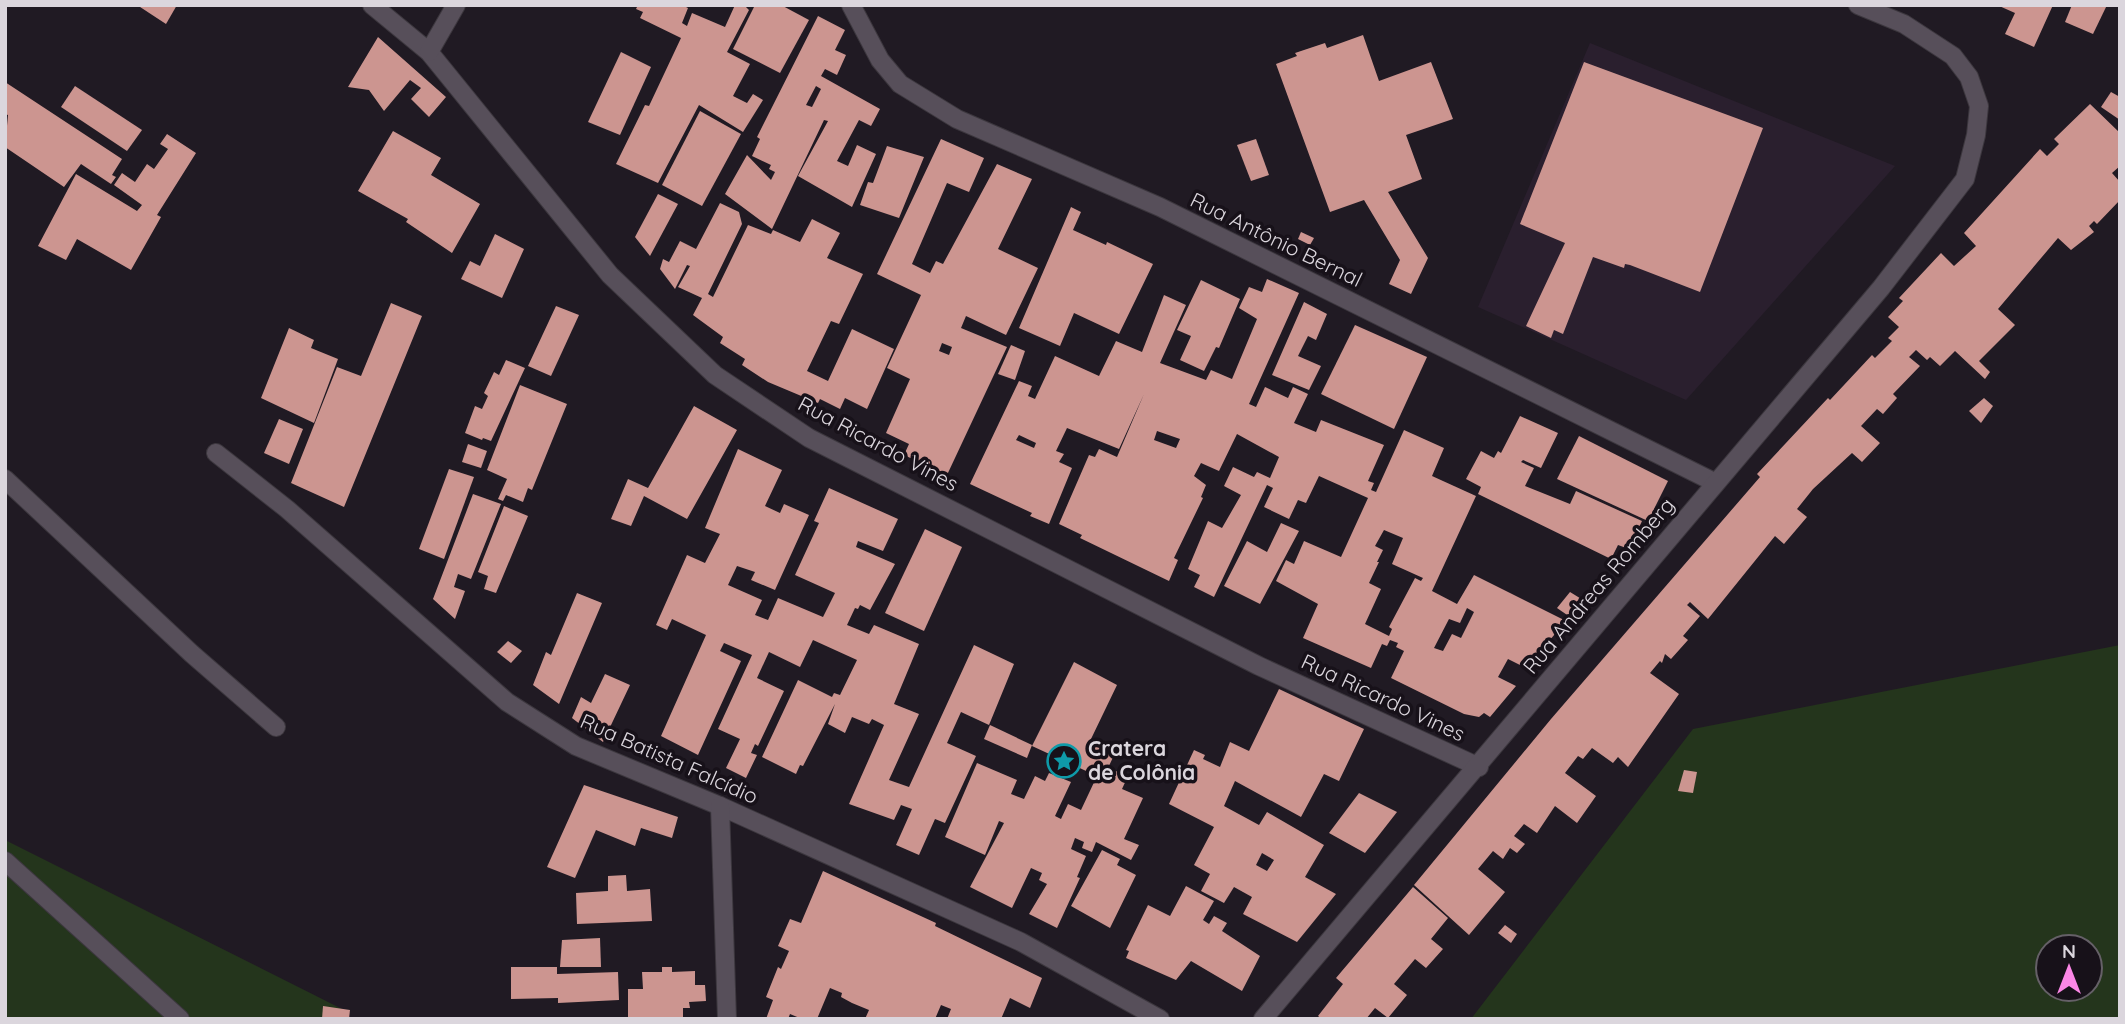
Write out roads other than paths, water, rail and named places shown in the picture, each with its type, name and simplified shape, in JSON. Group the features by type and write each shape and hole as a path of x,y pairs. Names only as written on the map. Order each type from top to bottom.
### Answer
{"street":[{"name":"Rua Ricardo Vines","path":"372,5 429,52 610,275 715,375 809,438 1259,666 1479,767"},
{"path":"429,52 456,5"},
{"name":"Rua Antônio Bernal","path":"851,5 880,60 900,83 957,119 1160,207 1714,482"},
{"name":"Rua Andreas Romberg","path":"1263,1019 1479,767 1714,482 1881,288 1965,179 1976,135 1979,106 1969,77 1953,56 1903,24 1858,5"},
{"name":"Rua Batista Falcídio","path":"216,453 287,509 507,702 576,746 720,806 1021,942 1160,1019"},
{"path":"5,479 192,654 276,727"},
{"path":"720,806 727,1019"},
{"path":"5,861 180,1019"}],"place":[{"name":"Cratera de Colônia","path":"1064,761"}]}
